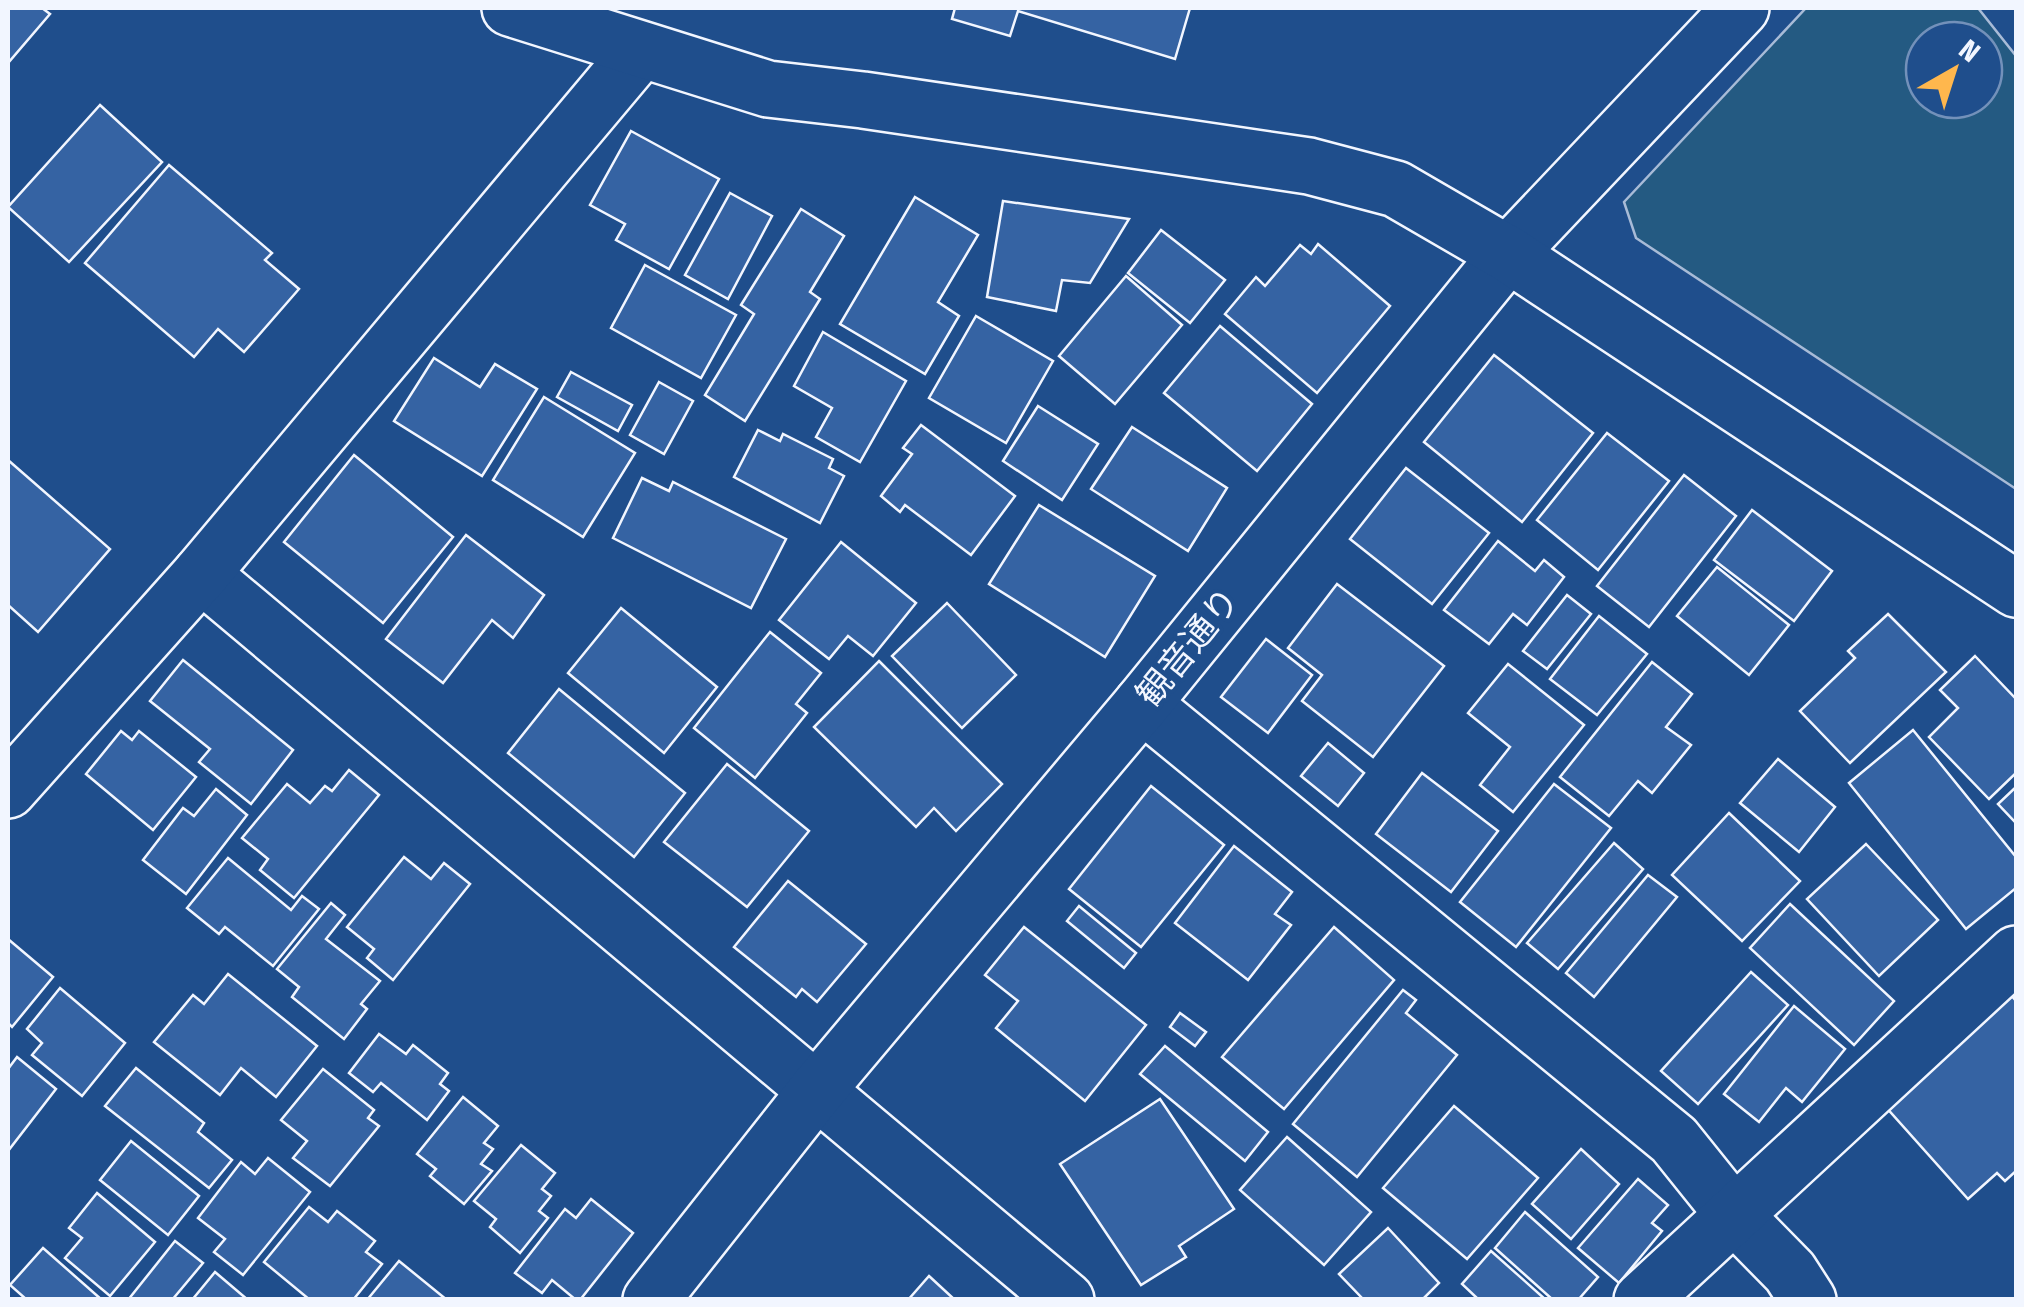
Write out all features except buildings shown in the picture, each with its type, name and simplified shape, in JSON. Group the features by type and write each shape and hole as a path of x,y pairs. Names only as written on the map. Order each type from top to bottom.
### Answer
{"street":[{"path":"510,8 768,89 1310,166 1396,189 1508,254 2016,589"},
{"name":"観音通り","path":"651,1300 817,1090 1142,704 1508,254 1741,8"},
{"path":"8,790 201,574 641,50"},
{"path":"201,574 1066,1300"},
{"path":"1142,704 1674,1140 1736,1216 1790,1272 1808,1300"},
{"path":"1642,1300 2016,954"}],"shaded area":[{"path":"1806,8 1978,8 1988,20 1904,20 1904,120 2004,120 2004,41 2016,56 2016,489 1636,238 1624,202"}]}
